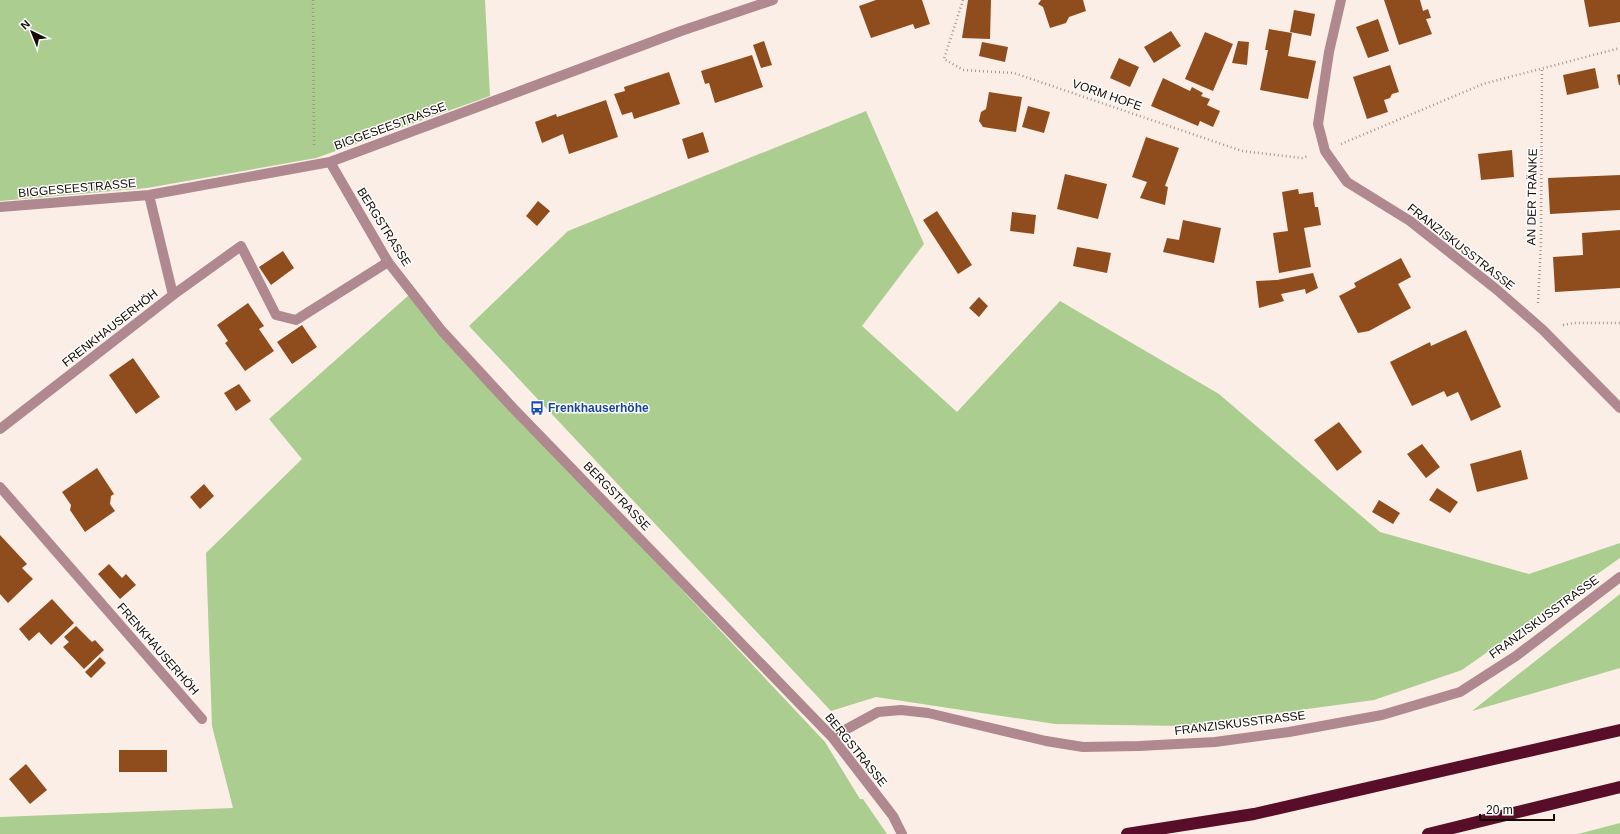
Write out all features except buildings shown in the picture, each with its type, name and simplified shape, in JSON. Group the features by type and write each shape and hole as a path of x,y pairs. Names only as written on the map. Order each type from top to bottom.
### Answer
{"highway":[{"path":"1127,834 1254,814 1620,730"},
{"path":"1428,834 1620,787"}],"street":[{"name":"BIGGESEESTRASSE","path":"0,207 149,195 330,162 673,34 773,0"},
{"name":"FRANZISKUSSTRASSE","path":"1341,0 1329,52 1318,124 1325,150 1347,182 1410,221 1496,290 1540,328 1620,408"},
{"name":"BERGSTRASSE","path":"330,162 388,262 447,337 832,737 892,816 902,834"},
{"name":"FRENKHAUSERHÖH","path":"0,429 173,295 149,195"},
{"path":"173,295 241,246 276,315 296,320 388,262"},
{"name":"FRENKHAUSERHÖH","path":"0,487 202,718"},
{"name":"FRANZISKUSSTRASSE","path":"832,737 878,712 901,710 928,713 1046,741 1083,747 1215,742 1289,732 1382,716 1460,692 1516,656 1620,577"}],"path":[{"path":"313,0 314,164"},
{"name":"VORM HOFE","path":"963,0 944,59 963,70 1014,73 1242,151 1302,158 1325,150"},
{"path":"1325,150 1483,84 1620,48"},
{"name":"AN DER TRÄNKE","path":"1540,328 1542,68"},
{"path":"1540,328 1574,323 1620,323"}],"green space":[{"path":"0,0 485,0 490,96 316,158 147,188 0,201"},
{"path":"866,111 924,244 862,326 957,412 1060,301 1219,394 1380,532 1529,574 1620,543 1620,558 1462,670 1374,700 1182,726 1055,724 876,697 831,711 469,326 568,231"},
{"path":"409,295 435,327 825,742 860,799 863,799 887,834 0,834 0,817 233,808 212,726 206,553 302,459 269,419"},
{"path":"1620,594 1620,668 1472,711"},
{"path":"1620,823 1620,834 1578,834"}],"place":[{"name":"Frenkhauserhöhe","path":"537,408"}]}
